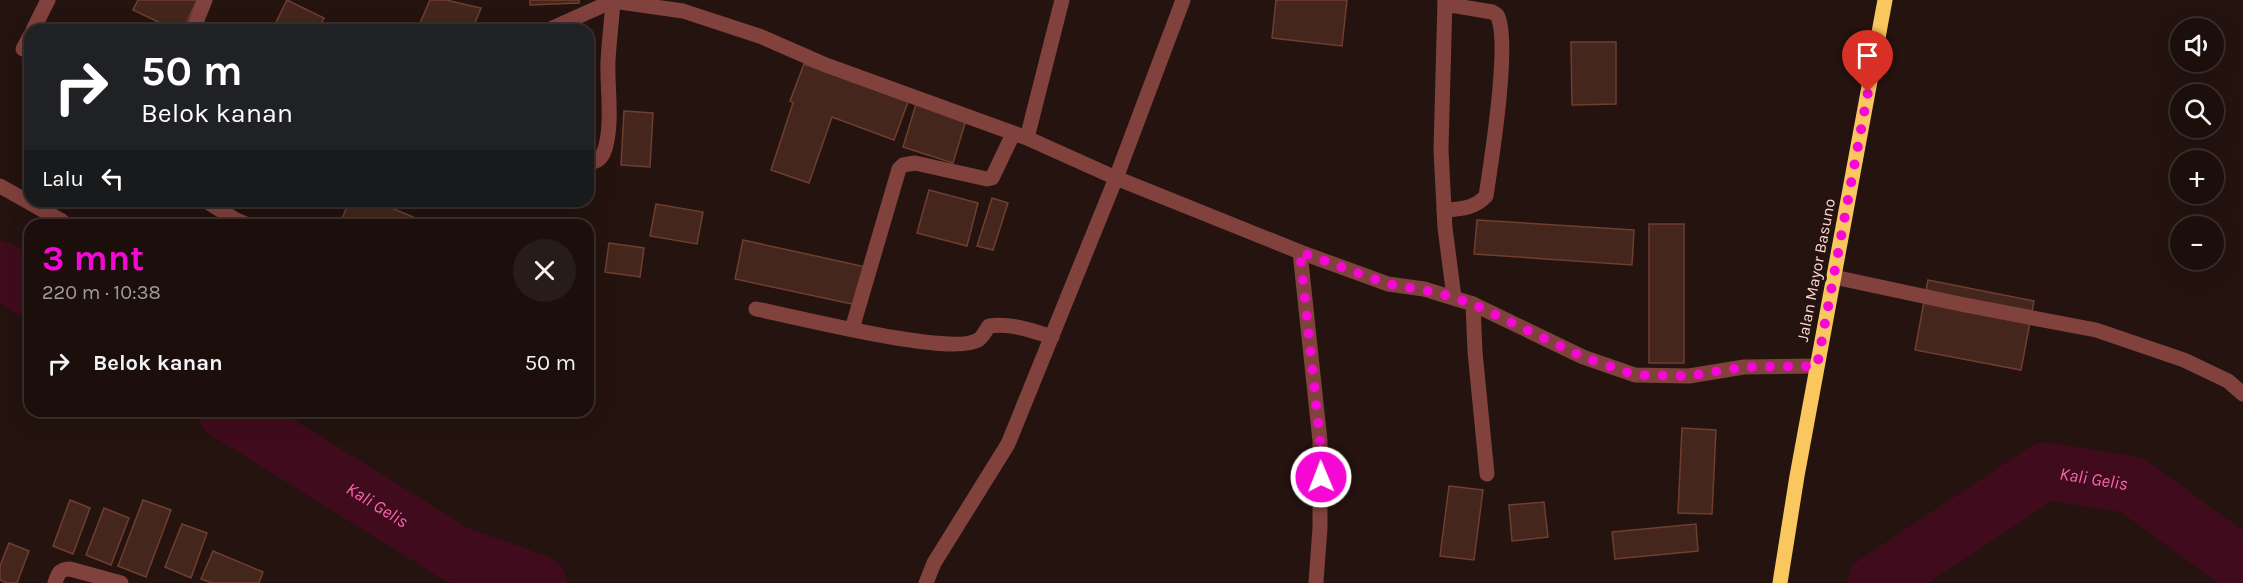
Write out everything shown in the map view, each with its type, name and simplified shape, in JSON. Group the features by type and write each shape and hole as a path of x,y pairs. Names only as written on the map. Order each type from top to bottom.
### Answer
{"main road":[{"name":"Jalan Mayor Basuno","path":"1780,583 1797,476 1885,0"}],"street":[{"path":"36,24 48,0"},
{"path":"199,24 205,0"},
{"path":"594,161 602,157 609,123 608,61 613,0"},
{"path":"561,24 613,0 683,11 762,37 826,65 1020,136 1116,178 1300,252 1388,284 1454,297 1473,304 1583,357 1635,375 1689,376 1744,367 1817,366"},
{"path":"852,328 899,169 903,165 915,163 987,179 992,178 1020,136 1062,0"},
{"path":"926,583 934,563 1008,444 1116,178 1183,0"},
{"path":"1444,210 1468,208 1480,203 1486,196 1496,121 1502,30 1497,15 1492,12 1445,2 1441,150 1444,210 1454,297"},
{"path":"0,186 24,200"},
{"path":"37,207 58,219"},
{"path":"215,207 234,219"},
{"path":"1300,252 1320,441 1320,528 1316,582"},
{"path":"1834,277 2096,330 2184,360 2228,381 2243,394"},
{"path":"1473,304 1474,352 1487,474"},
{"path":"756,309 875,334 952,346 979,340 989,326 998,325 1025,328 1052,337"},
{"path":"55,583 58,574 63,569 120,583"}],"building":[{"path":"138,0 197,0 186,24 162,24 133,10"},
{"path":"287,0 324,18 321,24 275,24"},
{"path":"430,0 446,0 481,8 474,24 420,24"},
{"path":"530,0 579,0 579,3 530,5"},
{"path":"1276,0 1347,0 1342,46 1272,38"},
{"path":"1571,42 1616,42 1616,104 1572,105"},
{"path":"804,64 908,102 894,140 832,117 809,183 771,170 793,103 790,101"},
{"path":"916,104 966,120 953,163 903,147"},
{"path":"624,111 653,113 650,167 621,165"},
{"path":"929,190 978,203 967,246 917,233"},
{"path":"992,198 1008,203 993,250 977,246"},
{"path":"656,204 703,212 697,244 650,236"},
{"path":"347,207 389,207 413,217 412,219 342,219"},
{"path":"1477,220 1634,230 1632,265 1474,254"},
{"path":"1649,224 1684,224 1684,363 1649,363"},
{"path":"743,240 866,267 857,305 735,279"},
{"path":"609,243 644,248 640,277 605,272"},
{"path":"1928,280 2034,301 2021,370 1915,350"},
{"path":"1682,428 1716,430 1712,514 1678,513"},
{"path":"1449,486 1483,490 1474,560 1440,556"},
{"path":"70,500 90,508 73,554 53,546"},
{"path":"143,500 171,510 146,577 118,566"},
{"path":"1544,502 1548,537 1512,541 1509,505"},
{"path":"104,508 129,518 111,565 86,555"},
{"path":"182,524 207,533 191,578 165,567"},
{"path":"1696,524 1698,551 1615,559 1612,532"},
{"path":"9,543 29,551 17,583 0,580 0,566"},
{"path":"213,551 263,572 259,583 212,583 201,579"}],"waterway":[{"name":"Kali Gelis","path":"0,270 24,285"},
{"name":"Kali Gelis","path":"236,417 456,554 538,583"},
{"name":"Kali Gelis","path":"1876,583 2045,471 2132,485 2231,557 2243,570"}],"route":[{"path":"1321,477 1320,441 1300,252 1388,284 1454,297 1583,357 1635,375 1689,376 1744,367 1817,366 1868,92"}]}
